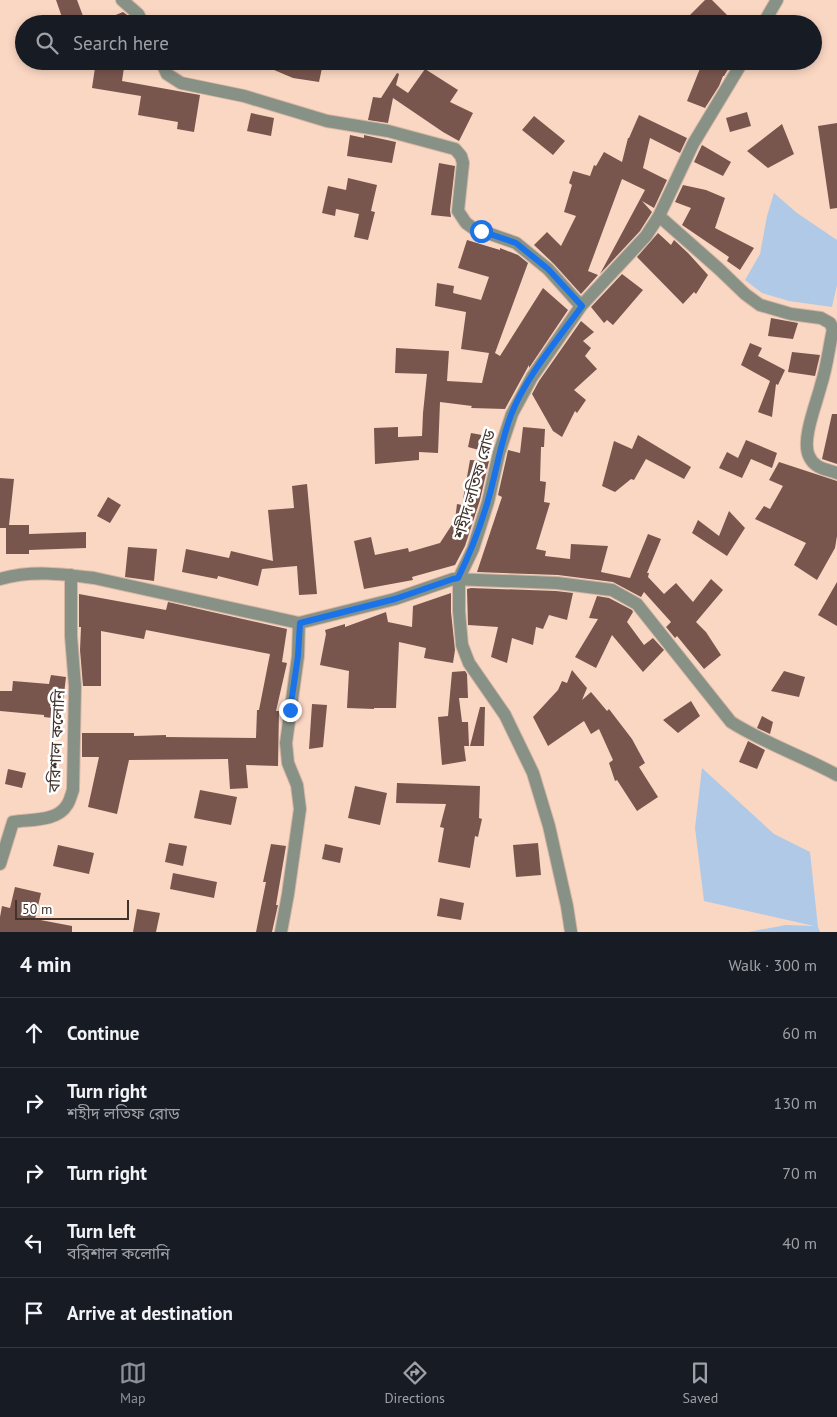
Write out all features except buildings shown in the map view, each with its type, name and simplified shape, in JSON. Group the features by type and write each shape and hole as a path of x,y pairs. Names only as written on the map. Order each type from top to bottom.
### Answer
{"street":[{"path":"122,0 138,15"},
{"path":"768,15 777,0"},
{"path":"165,70 167,74 181,83 244,96 327,121 388,131 455,149 461,156 463,163 458,211 466,223 473,228 516,243 548,269 582,306"},
{"name":"শহীদ লতিফ রোড","path":"571,932 549,826 533,773 505,715 469,663 462,645 458,578 476,539 488,502 499,453 512,414 532,377 582,306 646,236 659,216 693,144 738,70"},
{"path":"659,216 719,269 744,294 760,305 791,314 822,318 830,323 833,329 822,384 810,419 806,446 808,456 817,467 837,473"},
{"path":"1,578 26,573 94,578 300,623 395,599 458,578 557,582 612,590 637,604 730,722 749,734 812,761 837,776"},
{"name":"বরিশাল কলোনি","path":"0,864 13,822 31,821 59,814 68,805 73,790 75,686 71,636 71,575"},
{"path":"281,932 300,809 297,785 288,763 286,743 298,656 300,623"}],"water":[{"path":"774,193 797,213 837,240 837,285 832,307 789,301 762,293 745,280 760,254 767,216"},
{"path":"702,768 774,834 810,852 820,932 748,932 786,925 814,926 704,901 695,828"}],"route":[{"path":"290,710 298,656 300,623 395,599 458,578 473,548 488,502 499,453 512,414 532,377 582,306 548,269 516,243 481,231"}]}
